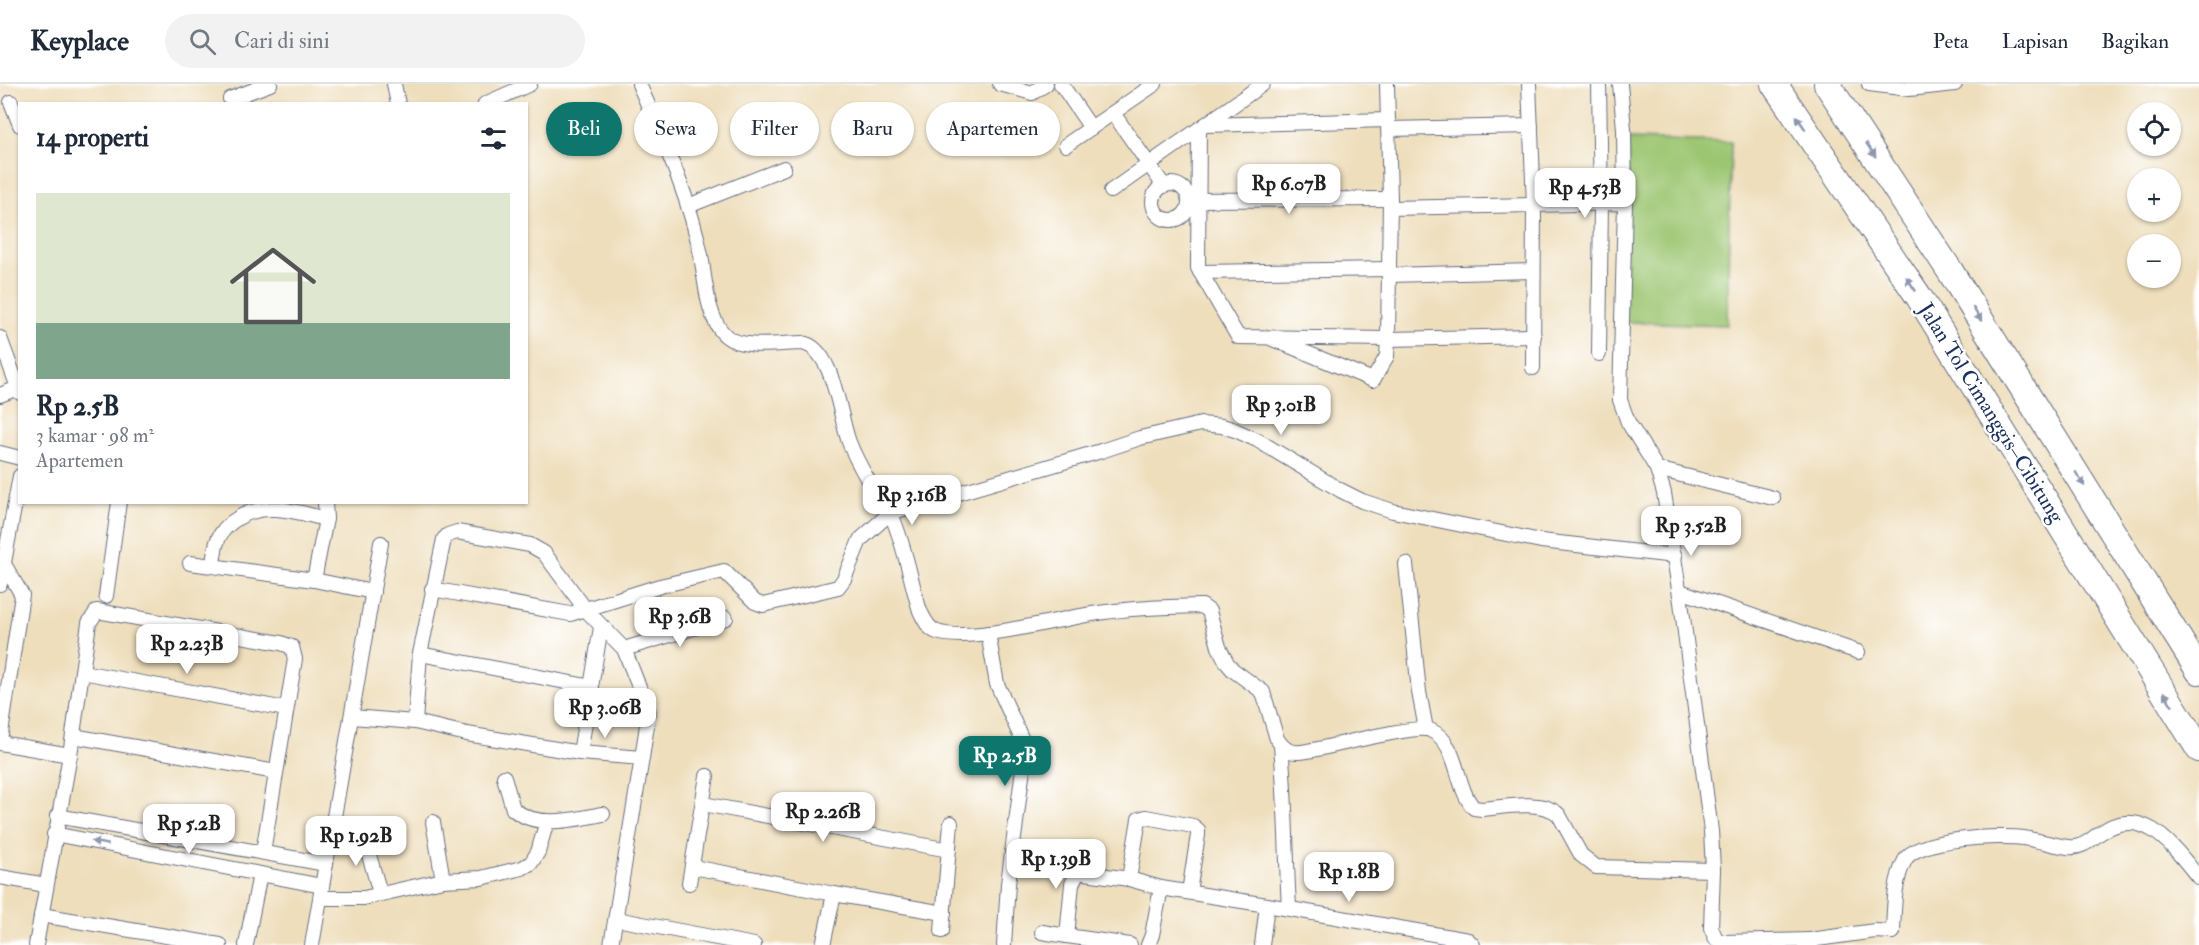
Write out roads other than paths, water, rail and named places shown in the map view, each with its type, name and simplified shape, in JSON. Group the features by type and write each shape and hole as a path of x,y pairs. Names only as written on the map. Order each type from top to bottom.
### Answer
{"highway":[{"name":"Jalan Tol Cimanggis–Cibitung","path":"1774,84 1919,297 2199,749"},
{"name":"Jalan Tol Cimanggis–Cibitung","path":"1827,84 1950,271 2199,671"}],"street":[{"path":"230,99 270,84"},
{"path":"394,84 398,102"},
{"path":"490,102 530,84"},
{"path":"639,84 680,178 696,232 715,322 728,338 749,344 802,343 815,348 832,380 849,440 857,459 890,513 900,537 918,602 925,621 933,630 939,633 988,633 1094,614 1202,606 1209,611 1218,647 1227,663 1263,692 1281,746 1286,799 1285,846 1289,908"},
{"path":"1000,84 1032,93 1046,84"},
{"path":"1061,84 1091,128"},
{"path":"1066,145 1155,84"},
{"path":"1111,191 1263,84"},
{"path":"1270,338 1373,380 1387,356 1390,204 1387,84"},
{"path":"1529,84 1534,205 1533,368"},
{"path":"1599,84 1601,204 1599,354"},
{"path":"1620,84 1624,129 1625,203 1620,400 1628,422 1656,469 1664,494 1675,556 1711,831 1713,870 1711,928 1713,935 1718,940 1810,942 1875,932 1895,938 1898,883 1905,860 1910,853 1928,844 1964,839 2020,838 2069,848 2082,846 2108,828 2124,822 2142,824 2168,842 2199,878"},
{"path":"1869,84 1909,89 1955,84"},
{"path":"11,102 18,120"},
{"path":"1113,113 1164,186"},
{"path":"1202,127 1388,124 1531,126"},
{"path":"1202,127 1194,200 1198,268 1238,337 1388,339 1534,336"},
{"path":"688,206 784,168"},
{"path":"1194,200 1179,219 1167,220 1157,214 1152,204 1155,193 1164,186 1174,185 1184,190 1194,200 1390,204 1625,203"},
{"path":"1200,272 1533,271"},
{"path":"0,338 18,388"},
{"path":"0,395 18,391"},
{"path":"432,589 564,614 586,610 718,571 728,574 755,602 763,605 838,586 844,579 860,540 890,513 1140,438 1201,424 1222,426 1257,440 1340,490 1392,512 1541,541 1675,556"},
{"path":"0,453 18,458"},
{"path":"1656,469 1773,498"},
{"path":"0,584 18,487"},
{"path":"105,596 119,504"},
{"path":"314,580 326,519 325,504"},
{"path":"213,565 216,539 226,526 251,511 279,506 326,519"},
{"path":"415,722 420,654 444,539 457,532 530,545 544,553 586,610 624,649 649,712 611,945"},
{"path":"312,945 381,543"},
{"path":"190,563 314,580 373,592"},
{"path":"4,564 22,595 0,741 70,755"},
{"path":"1406,564 1425,729"},
{"path":"1680,591 1858,652"},
{"path":"36,945 57,816 70,755 89,623 97,611 270,641 289,645 294,652 263,852"},
{"path":"624,649 726,618"},
{"path":"580,753 601,627"},
{"path":"988,633 997,684 1023,742 1024,753 1008,884 1004,945"},
{"path":"420,654 592,687"},
{"path":"82,672 286,709"},
{"path":"352,717 415,722 467,734 580,753 642,758"},
{"path":"1281,746 1296,752 1373,738 1412,728 1425,729 1437,734 1449,748 1458,768 1463,792 1474,808 1538,806 1553,810 1563,822 1581,855 1596,867 1713,870"},
{"path":"73,736 276,772"},
{"path":"690,883 707,776"},
{"path":"504,777 513,809 528,818 556,821 603,814"},
{"path":"703,804 949,850"},
{"path":"57,816 326,864"},
{"path":"1129,879 1140,819 1146,817 1193,826 1198,830 1198,835 1188,892"},
{"path":"54,834 260,874 322,892 364,898 443,880 481,878 522,868 531,863 538,852 547,821"},
{"path":"433,822 443,880"},
{"path":"942,931 951,823"},
{"path":"362,831 380,893"},
{"path":"693,867 944,913"},
{"path":"1067,936 1072,884 1078,872 1129,879 1161,888 1468,940 1473,945"},
{"path":"246,945 260,874"},
{"path":"0,877 46,885"},
{"path":"1148,945 1161,888"},
{"path":"823,945 834,894"},
{"path":"1262,945 1267,905"},
{"path":"41,915 220,945"},
{"path":"616,919 746,944"},
{"path":"1042,932 1130,945"}]}
